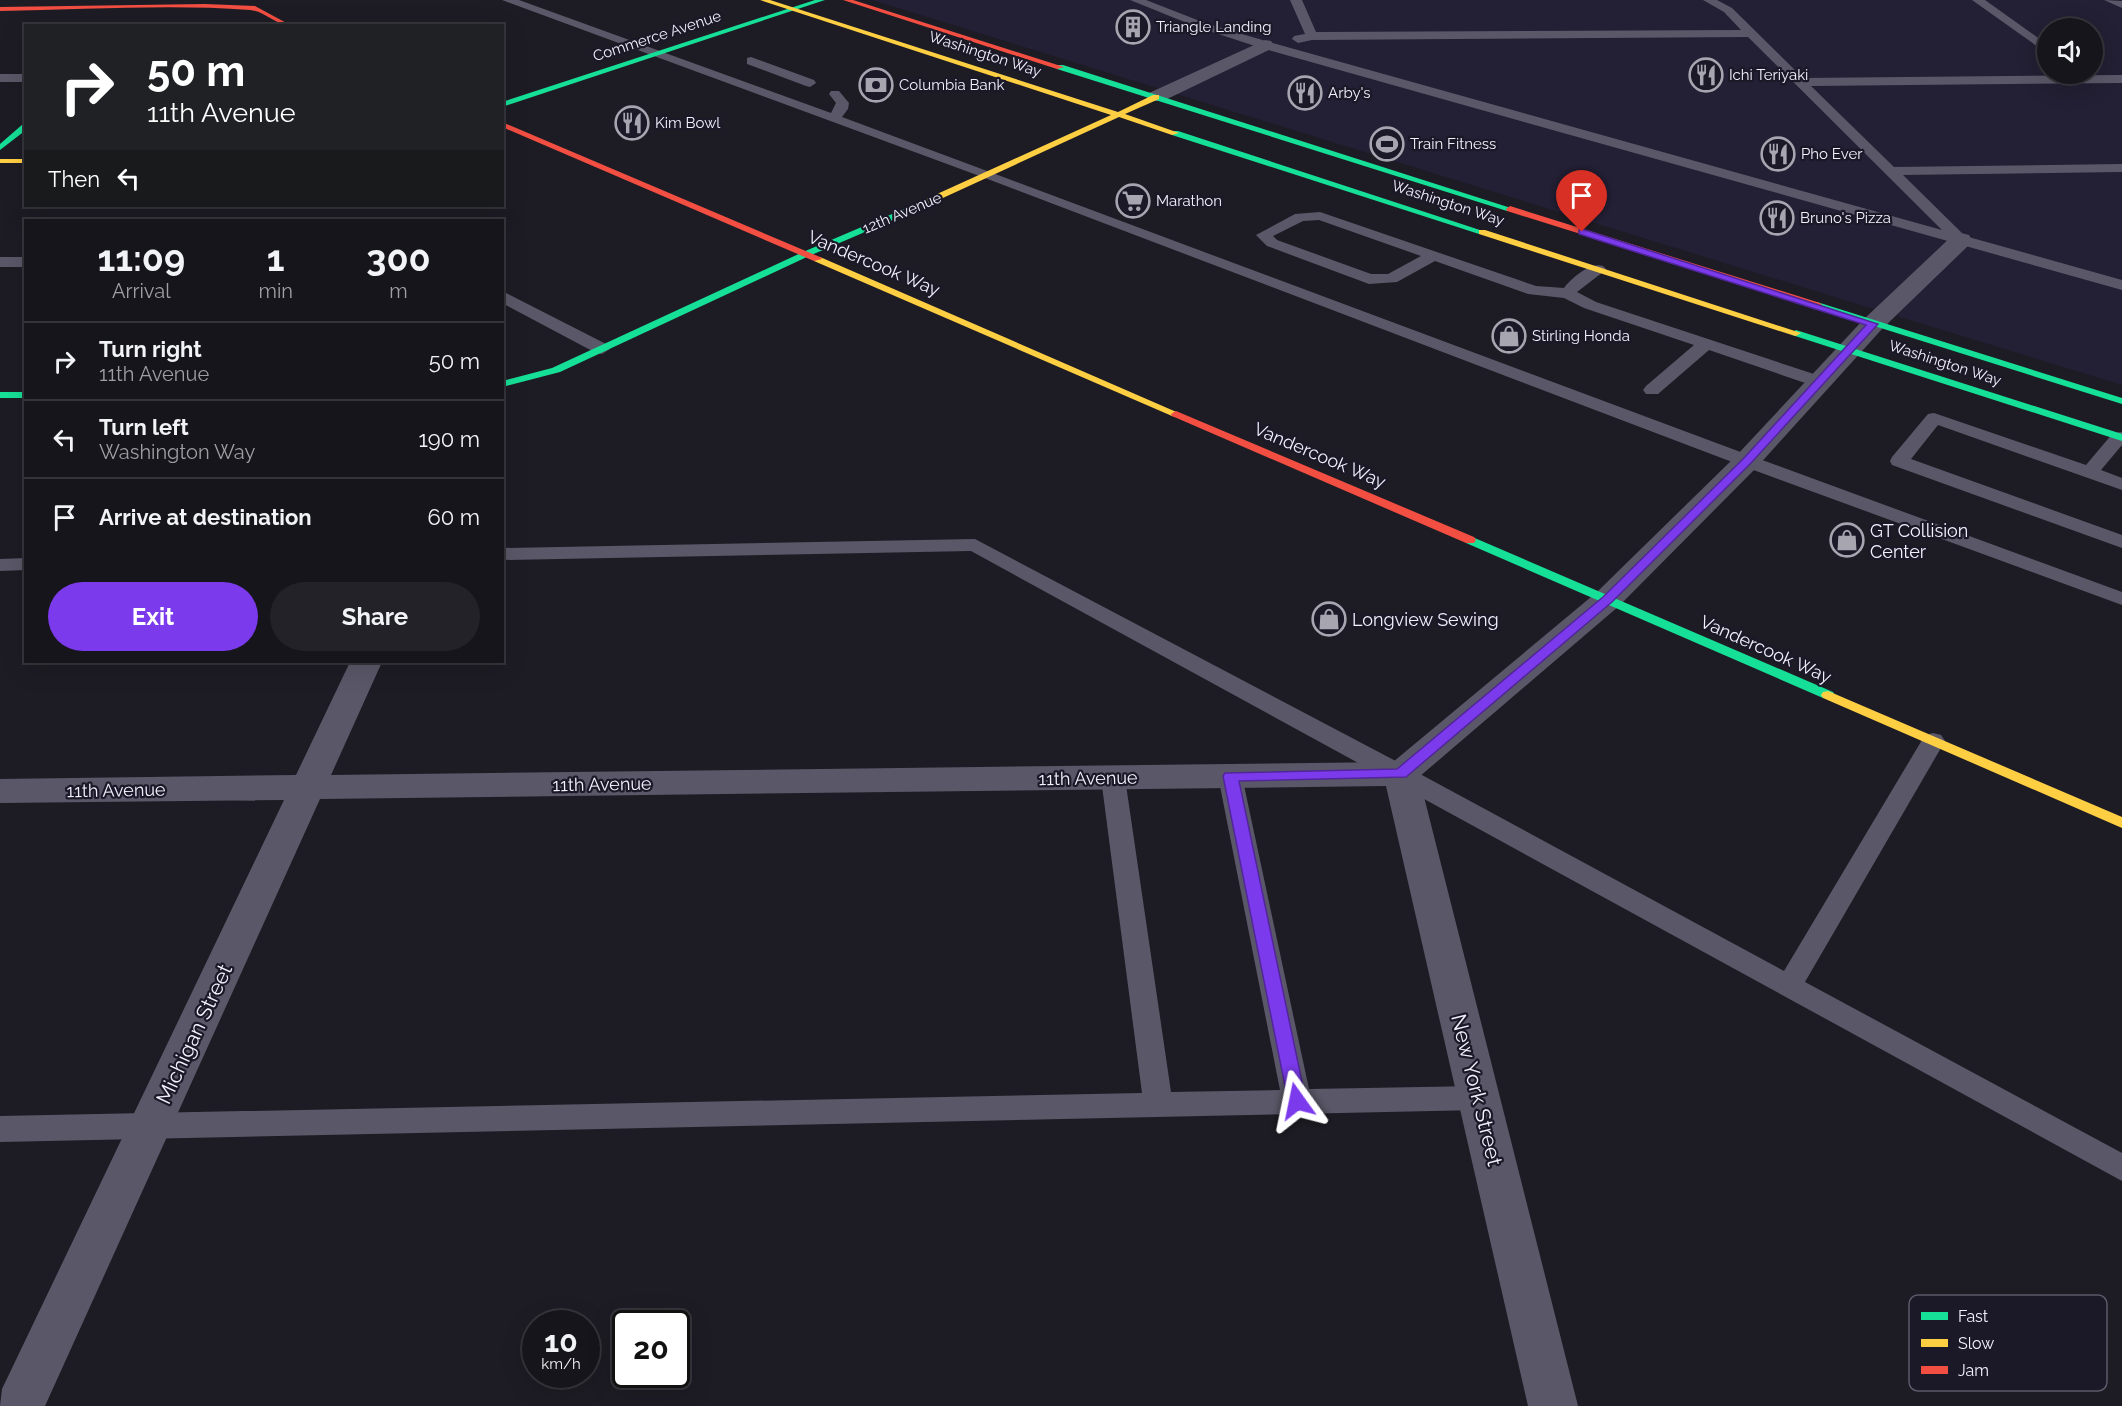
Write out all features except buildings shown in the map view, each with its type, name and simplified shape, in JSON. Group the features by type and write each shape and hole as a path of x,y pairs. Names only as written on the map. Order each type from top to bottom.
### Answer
{"main road":[{"name":"Washington Way","path":"763,0 2121,437"},
{"name":"Commerce Avenue","path":"504,104 822,0"},
{"name":"Washington Way","path":"846,0 2122,401"},
{"path":"148,22 170,3"},
{"path":"0,9 170,3 251,4 285,24"},
{"path":"504,94 538,92"},
{"name":"12th Avenue","path":"504,383 556,370 806,254 990,175 1156,98"},
{"name":"Vandercook Way","path":"504,125 1608,599 2122,823"},
{"path":"0,148 24,128"},
{"path":"0,161 24,161"},
{"path":"0,395 24,395"}],"street":[{"name":"12th Avenue","path":"1156,98 1265,45"},
{"path":"1401,774 1608,599 1747,461 1873,324 1961,240"},
{"name":"Michigan Street","path":"20,1406 366,663"},
{"name":"11th Avenue","path":"0,791 1401,774"},
{"name":"New York Street","path":"1401,774 1553,1406"}],"lane":[{"path":"508,0 990,175 1747,461 2122,599"},
{"path":"1136,0 1201,25 1265,45 2122,285"},
{"path":"1296,0 1312,36"},
{"path":"1709,0 1728,10 1961,240"},
{"path":"1978,0 2037,43"},
{"path":"2110,0 2122,5"},
{"path":"1265,45 1312,36 1751,33"},
{"path":"751,61 810,83"},
{"path":"0,78 24,78"},
{"path":"1800,82 2037,78"},
{"path":"2103,78 2122,79"},
{"path":"833,119 842,109 843,103 835,94"},
{"path":"1891,171 2122,168"},
{"path":"1433,256 1391,279 1369,279 1272,243 1263,234 1300,218 1320,216 1534,291 1568,293 1590,305 1820,382"},
{"path":"0,262 24,262"},
{"path":"1568,293 1575,284 1598,269"},
{"path":"504,297 602,349"},
{"path":"1652,390 1706,344"},
{"path":"2122,484 1934,418 1899,461 2122,542"},
{"path":"2089,472 2121,437"},
{"path":"504,554 975,545 1401,774 2122,1168"},
{"path":"0,565 24,564"},
{"path":"1789,986 1933,741"},
{"path":"1230,776 1297,1101"},
{"path":"1113,778 1158,1104"},
{"path":"0,1129 1479,1098"}],"shaded area":[{"path":"872,0 2122,0 2122,385 1841,299"}],"traffic: fast":[{"path":"504,104 822,0"},
{"path":"1060,67 1510,209"},
{"path":"0,148 24,128"},
{"path":"1175,133 1482,232"},
{"path":"504,383 556,370 806,254 918,206"},
{"path":"1817,305 2122,401"},
{"path":"1796,333 2122,438"},
{"path":"0,395 24,395"},
{"path":"1470,540 1828,695"}],"traffic: slow":[{"path":"763,0 1175,133"},
{"path":"918,206 1156,97"},
{"path":"0,161 24,161"},
{"path":"1482,232 1796,333"},
{"path":"817,259 1176,414"},
{"path":"1828,695 2122,823"}],"traffic: jam":[{"path":"846,0 1060,67"},
{"path":"0,9 205,6 255,8 285,24"},
{"path":"504,125 817,259"},
{"path":"1510,209 1817,305"},
{"path":"1176,414 1470,540"}],"place":[{"name":"Triangle Landing","path":"1133,27"},
{"name":"Ichi Teriyaki","path":"1706,75"},
{"name":"Columbia Bank","path":"876,85"},
{"name":"Arby's","path":"1305,93"},
{"name":"Kim Bowl","path":"632,123"},
{"name":"Train Fitness","path":"1387,144"},
{"name":"Pho Ever","path":"1778,154"},
{"name":"Marathon","path":"1133,201"},
{"name":"Bruno's Pizza","path":"1777,218"},
{"name":"Stirling Honda","path":"1509,336"},
{"name":"GT Collision Center","path":"1847,540"},
{"name":"Longview Sewing","path":"1329,619"}],"route":[{"path":"1297,1101 1230,776 1401,774 1608,599 1747,461 1873,324 1582,232"}]}
